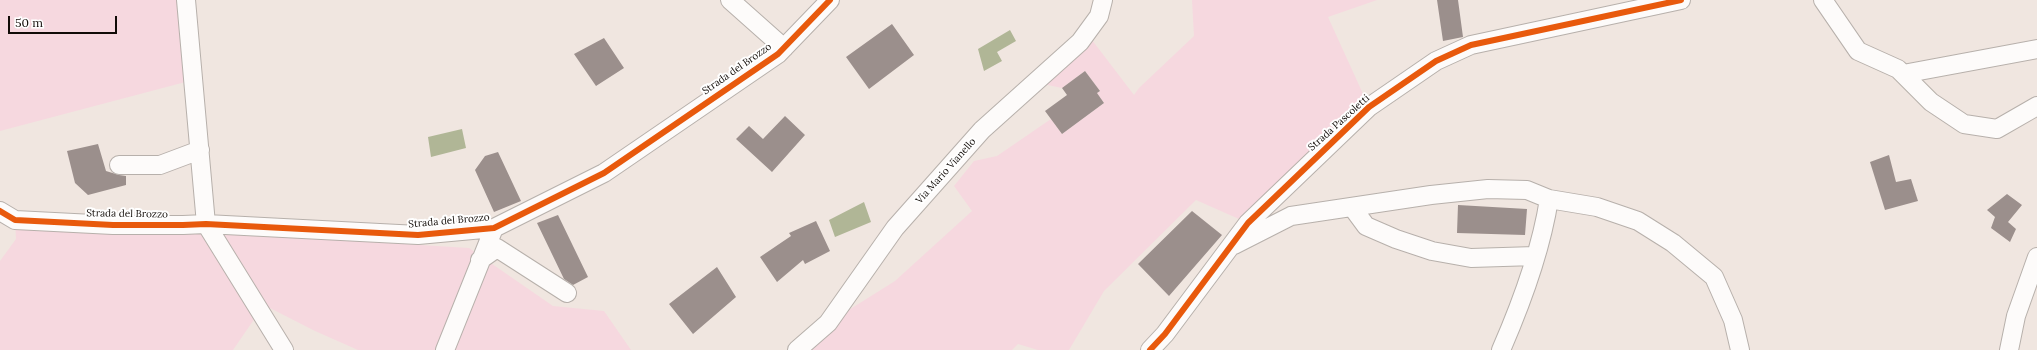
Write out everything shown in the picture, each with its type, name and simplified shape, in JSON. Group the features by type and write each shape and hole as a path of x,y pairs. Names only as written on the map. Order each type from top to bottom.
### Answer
{"street":[{"path":"186,0 206,224 284,350"},
{"path":"730,0 784,48"},
{"name":"Strada del Brozzo","path":"0,211 15,220 114,225 183,226 206,224 418,235 494,228 604,173 778,54 830,0"},
{"name":"Via Mario Vianello","path":"797,350 828,323 895,228 982,130 1080,42 1098,16 1103,0"},
{"name":"Strada Pascoletti","path":"1150,350 1165,334 1248,223 1369,107 1436,61 1471,45 1681,0"},
{"path":"1823,0 1858,51 1898,69 1931,102 1964,124 1997,129 2037,106"},
{"path":"1902,74 2037,49"},
{"path":"119,165 160,165 200,150"},
{"path":"1231,246 1291,216 1488,189 1527,190 1549,199 1597,207 1638,221 1672,243 1714,278 1733,320 1740,350"},
{"path":"1501,350 1544,230 1549,199"},
{"path":"1352,207 1366,226 1396,239 1432,251 1471,258 1535,256"},
{"path":"445,350 494,228"},
{"path":"480,260 497,248 567,293"},
{"path":"2009,350 2016,316 2037,257"}],"shaded area":[{"path":"0,0 188,0 193,80 0,131"},
{"path":"1192,0 1377,0 1328,17 1369,107 1248,223 1196,200 1104,291 1069,350 1038,350 1018,344 1012,350 797,350 828,323 895,281 972,211 954,186 974,161 997,156 1051,119 1062,134 1104,103 1097,93 1100,91 1085,71 1062,88 1043,84 1092,40 1134,95 1139,88 1194,36"},
{"path":"1010,30 1016,41 997,52 1002,61 984,71 978,49"},
{"path":"462,129 466,148 431,157 428,137"},
{"path":"864,202 871,222 835,237 829,220"},
{"path":"15,220 469,248 553,306 604,311 631,350 358,350 315,331 264,305 233,350 0,350 0,261 16,239"}],"building":[{"path":"1437,0 1458,0 1463,37 1443,41"},
{"path":"892,24 914,55 869,89 846,57"},
{"path":"604,38 624,68 596,86 574,54"},
{"path":"1085,71 1100,91 1097,93 1104,103 1062,134 1045,111 1067,95 1062,88"},
{"path":"785,116 805,135 772,172 736,139 749,126 763,139"},
{"path":"98,144 106,171 126,176 126,185 88,195 75,183 67,151"},
{"path":"498,152 521,201 494,212 475,170 485,156"},
{"path":"1889,155 1896,182 1911,179 1918,201 1885,210 1870,162"},
{"path":"2007,194 2022,205 2008,222 2016,229 2010,242 1991,228 1995,217 1987,210"},
{"path":"1458,205 1527,209 1525,235 1457,233"},
{"path":"1192,211 1222,235 1169,296 1138,264"},
{"path":"558,215 588,277 573,285 564,279 537,223"},
{"path":"816,221 830,251 805,264 803,260 777,282 760,257 791,236 789,233"},
{"path":"717,267 736,297 693,334 669,304"}],"cycle path":[{"path":"0,211 15,220 113,225 206,224 418,235 494,228 604,173 778,54 830,0"},
{"path":"1150,350 1165,334 1248,223 1369,107 1436,61 1471,45 1681,0"}]}
